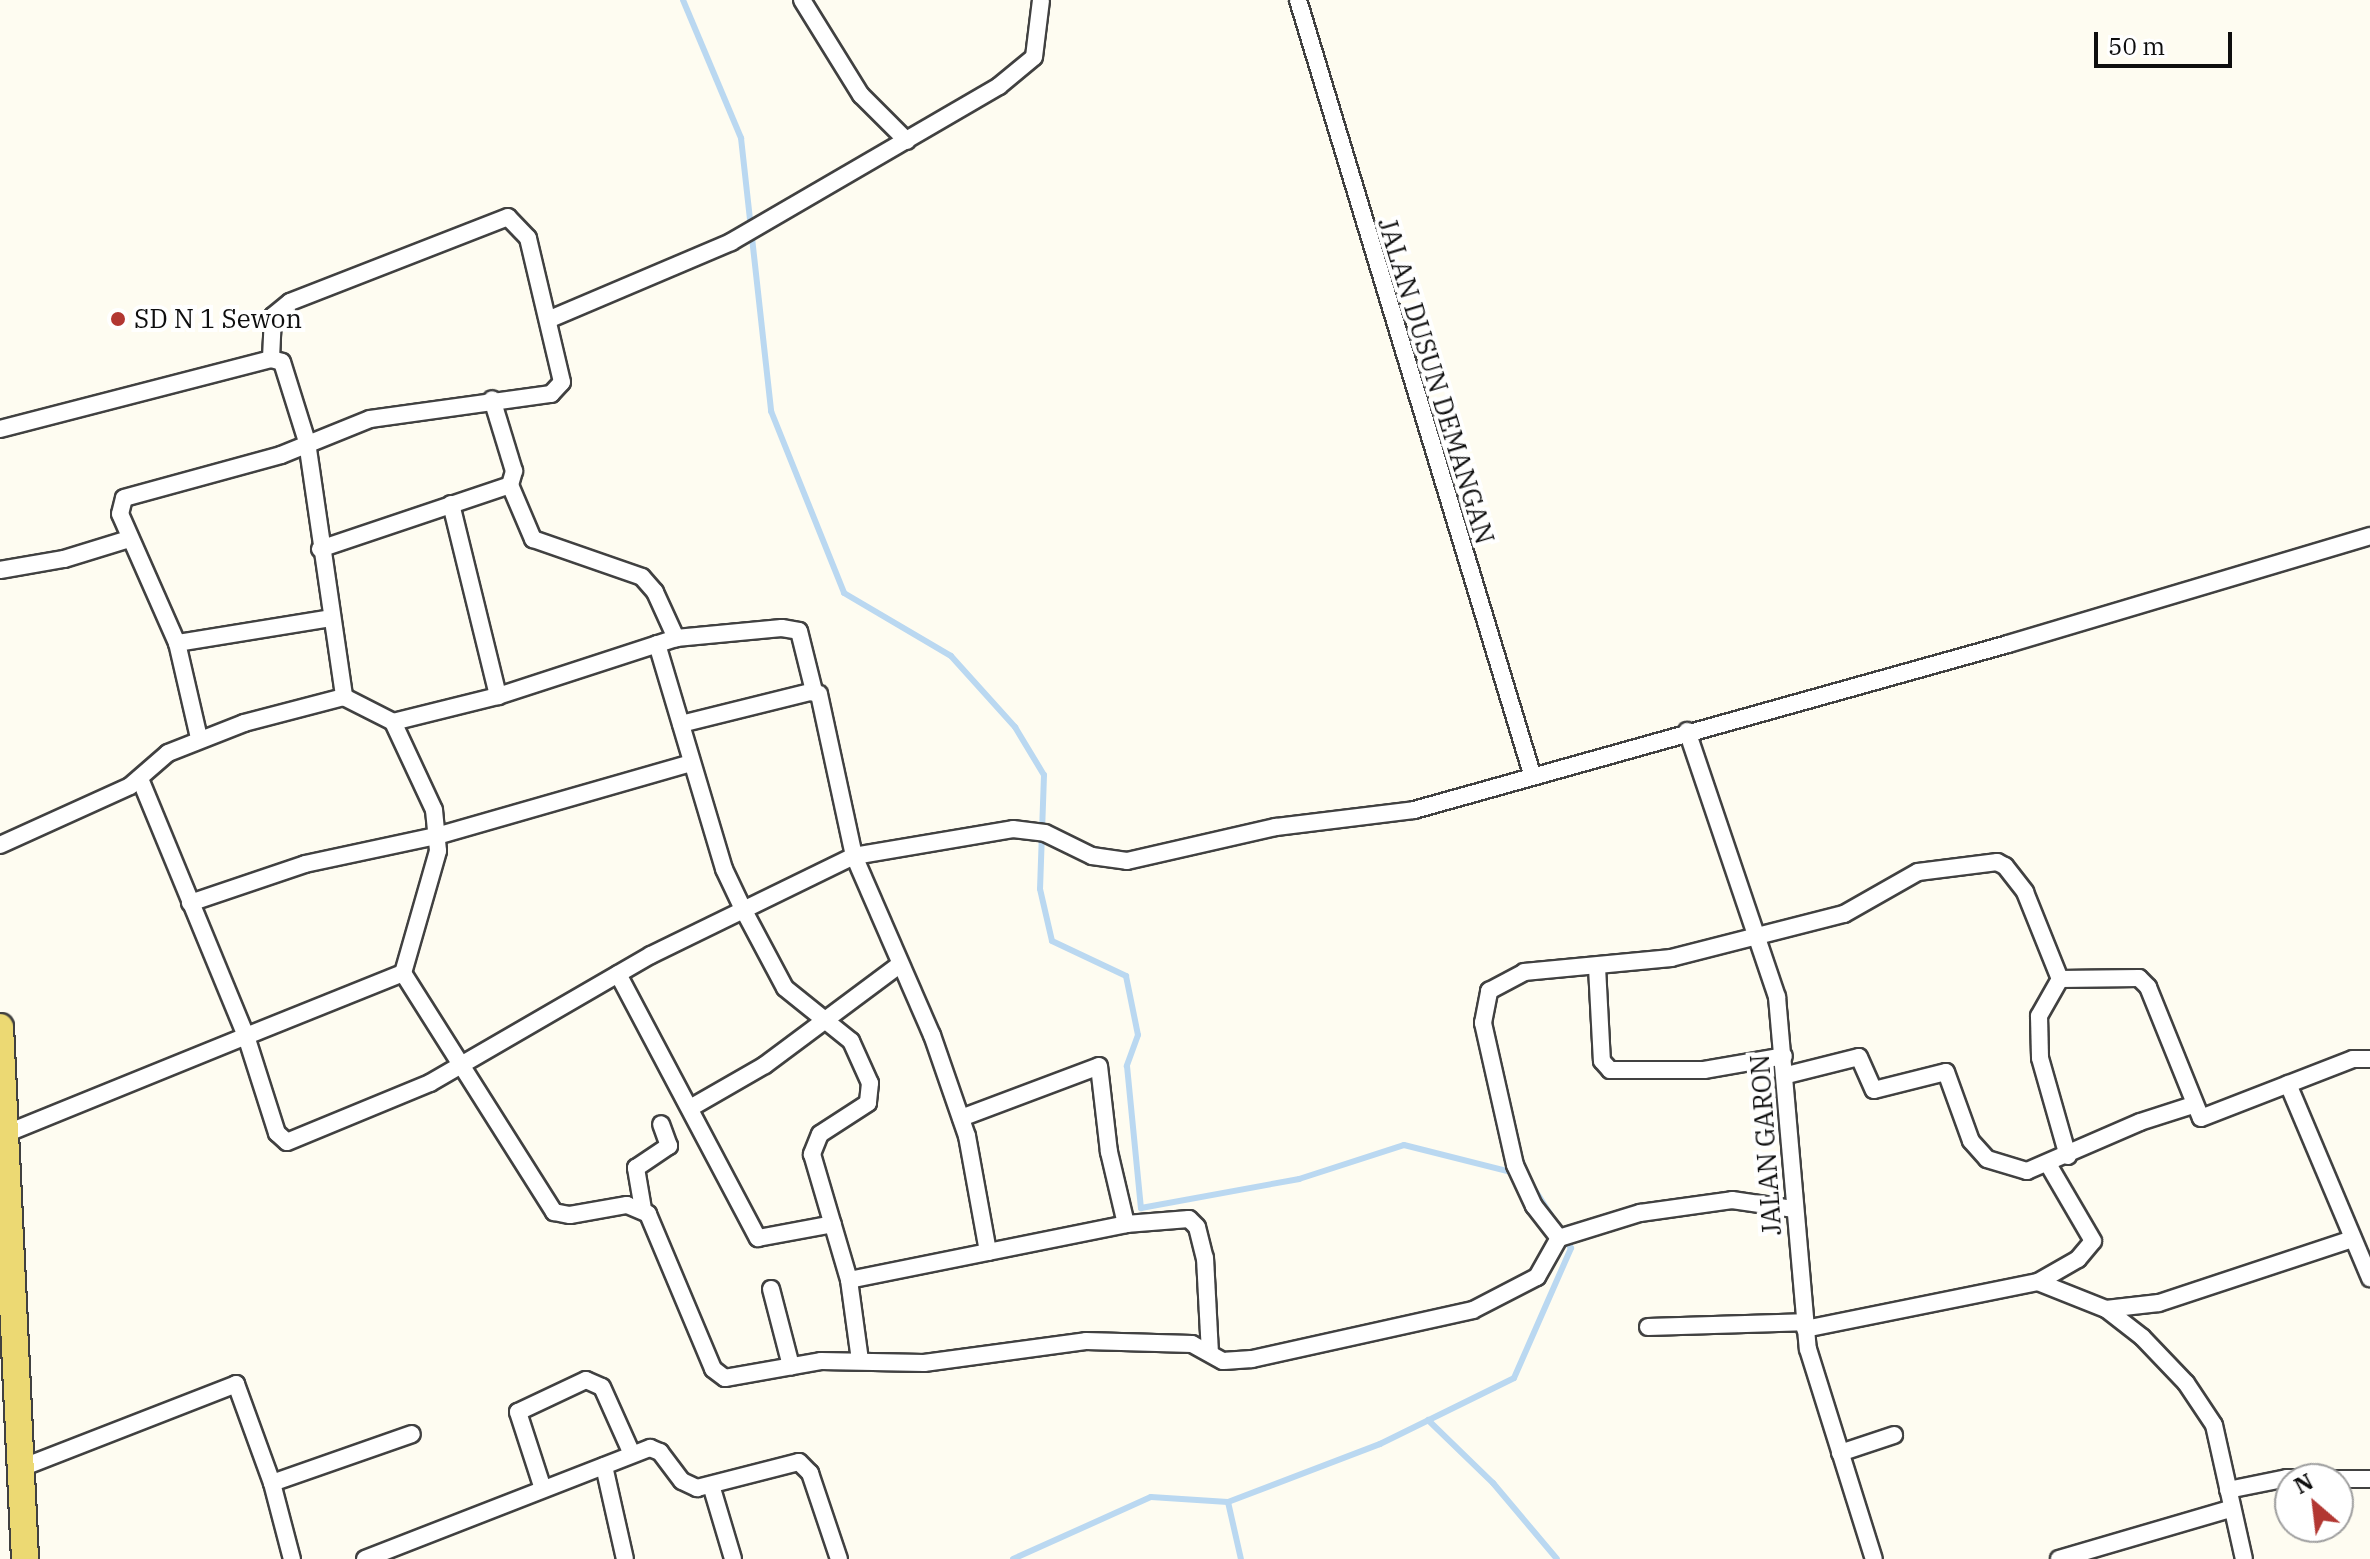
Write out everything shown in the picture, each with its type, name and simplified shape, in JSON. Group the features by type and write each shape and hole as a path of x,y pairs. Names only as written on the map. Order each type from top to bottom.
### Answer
{"main road":[{"path":"0,1027 5,1134 5,1253 25,1559"}],"street":[{"path":"802,0 861,95 907,141"},
{"path":"550,319 731,242 772,221 1028,65 1037,49 1041,0"},
{"name":"JALAN DUSUN DEMANGAN","path":"1298,0 1532,774"},
{"path":"199,738 177,643 129,539 119,505 133,493 237,469 370,419 492,399 551,394 560,387 550,319 528,238 508,217 290,302 270,326 271,359"},
{"path":"0,429 271,359 282,362 307,442 320,549 344,697"},
{"path":"492,399 514,471 510,485 533,539 642,577 655,592 676,638"},
{"path":"320,549 510,485"},
{"path":"451,504 498,696"},
{"path":"140,779 246,1036 284,1142 463,1066 618,974 854,856 1013,829 1045,833 1092,856 1127,861 1276,827 1414,810 1532,774 2008,644 2370,536"},
{"path":"0,570 64,559 129,539"},
{"path":"177,643 332,618"},
{"path":"393,722 498,696 676,638 797,629 814,691 823,703 854,856 898,966 923,1011 961,1118 976,1171 988,1252"},
{"path":"657,644 724,869 743,909 785,988 829,1019 856,1048 871,1091 864,1107 820,1134 814,1147 849,1280 860,1360"},
{"path":"681,724 814,691"},
{"path":"0,845 140,779 159,759 199,738 344,697 393,722 424,784 440,835 403,973 554,1212 570,1215 627,1205 643,1209"},
{"name":"JALAN GARON","path":"1687,731 1777,997 1787,1075 1804,1325 1874,1559"},
{"path":"190,903 305,864 440,835 691,763"},
{"path":"1564,1237 1521,1182 1515,1165 1483,1023 1484,999 1497,983 1524,972 1671,958 1844,914 1918,872 1997,862 2011,870 2025,892 2060,979"},
{"path":"692,1107 829,1019 898,966"},
{"path":"1597,967 1602,1061 1610,1070 1704,1070 1784,1056"},
{"path":"5,1134 403,973"},
{"path":"618,974 692,1107 758,1238 833,1224"},
{"path":"2060,979 2139,978 2148,987 2198,1116 2207,1118 2353,1059 2370,1059"},
{"path":"2060,979 2039,1016 2040,1044 2049,1101 2068,1156"},
{"path":"1787,1075 1859,1057 1874,1090 1946,1072 1971,1141 1987,1159 2027,1171 2068,1156 2140,1122 2193,1105"},
{"path":"961,1118 1099,1066 1109,1152 1126,1224"},
{"path":"2288,1084 2370,1278"},
{"path":"661,1124 669,1146 636,1168 643,1209 657,1228 716,1373 730,1378 791,1366 860,1360 924,1363 1097,1340 1192,1344 1223,1361 1252,1359 1473,1310 1537,1277 1564,1237 1697,1202 1754,1202 1794,1209"},
{"path":"1648,1327 1804,1325 2038,1282 2078,1259 2093,1241 2048,1164"},
{"path":"849,1280 1126,1224 1185,1218 1197,1227 1205,1258 1210,1352"},
{"path":"2106,1309 2159,1303 2353,1239"},
{"path":"2038,1282 2106,1309 2142,1337 2186,1383 2214,1425 2230,1509 2244,1559"},
{"path":"771,1289 791,1366"},
{"path":"543,1489 518,1412 586,1380 602,1387 632,1454"},
{"path":"21,1468 236,1384 272,1483 292,1559"},
{"path":"272,1483 412,1434"},
{"path":"1840,1453 1894,1435"},
{"path":"365,1559 632,1454 656,1449 685,1484 711,1485 767,1466 799,1462 810,1473 839,1559"},
{"path":"604,1466 625,1559"},
{"path":"2228,1490 2287,1478 2370,1479"},
{"path":"711,1485 733,1559"},
{"path":"2059,1559 2230,1509"}],"waterway":[{"path":"683,0 741,138 771,411 844,593 951,656 1015,727 1044,775 1040,889 1052,941 1126,976 1138,1035 1127,1066 1141,1208 1299,1179 1404,1145 1515,1173"},
{"path":"1526,1176 1554,1220"},
{"path":"1013,1559 1151,1497 1228,1502 1380,1444 1514,1378 1571,1248 1565,1240"},
{"path":"1428,1420 1493,1483 1557,1559"},
{"path":"1228,1502 1241,1559"}],"place":[{"name":"SD N 1 Sewon","path":"118,319"}]}
